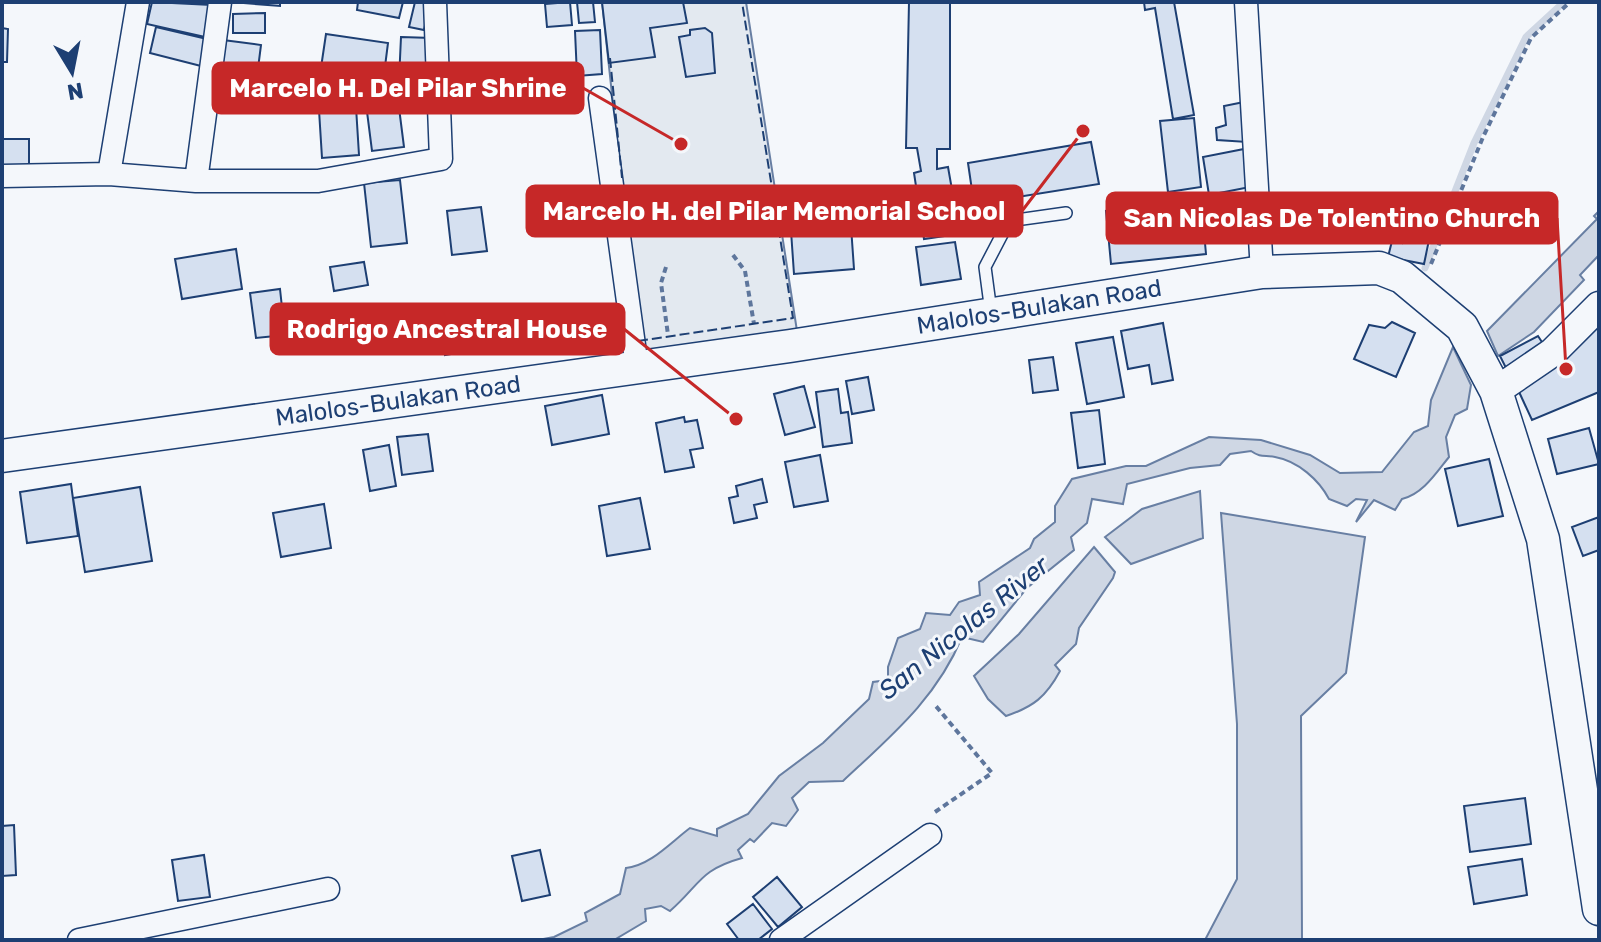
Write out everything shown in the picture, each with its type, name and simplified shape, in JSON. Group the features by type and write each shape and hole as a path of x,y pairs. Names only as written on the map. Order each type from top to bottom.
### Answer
{"main road":[{"name":"Malolos-Bulakan Road","path":"2,456 758,351 1262,272 1379,268 1402,277 1462,327 1493,382 1543,539 1599,909"}],"street":[{"path":"109,174 138,2"},
{"path":"196,181 220,2"},
{"path":"2,176 109,174 196,181 318,181 441,159 435,2"},
{"path":"1246,2 1262,272"},
{"path":"600,98 637,367"},
{"path":"1493,382 1553,352 1599,306"},
{"path":"783,939 930,835"},
{"path":"79,940 328,889"}],"lane":[{"path":"991,314 985,267 1009,221 1066,213"}],"path":[{"path":"1420,292 1483,137 1531,38 1570,2"},
{"path":"733,255 745,271 758,351"},
{"path":"666,267 661,283 671,362"},
{"path":"930,835 919,823 992,773 935,705"}],"shaded area":[{"path":"602,2 746,2 797,331 640,353"}],"water":[{"path":"1599,211 1599,255 1580,275 1584,280 1534,332 1498,356 1487,331 1597,219 1594,216"},
{"name":"San Nicolas River","path":"1453,347 1471,385 1467,409 1455,415 1446,437 1449,457 1428,482 1416,493 1402,499 1395,510 1374,500 1356,522 1367,500 1356,499 1347,506 1329,499 1314,478 1300,467 1284,459 1251,451 1230,454 1220,465 1190,468 1127,484 1123,504 1092,499 1087,523 1071,537 1074,550 1027,588 983,642 962,637 952,659 926,698 843,781 809,782 792,798 798,810 786,826 772,823 754,842 750,839 738,850 742,858 708,873 670,911 661,906 645,909 646,921 614,940 538,940 554,937 587,921 585,913 620,894 626,868 652,858 690,828 717,836 717,829 748,814 779,776 823,743 869,699 873,682 888,680 888,667 898,638 920,629 926,613 950,615 959,602 980,595 979,582 1030,548 1034,539 1055,522 1055,506 1072,479 1126,466 1146,466 1209,437 1261,440 1310,455 1340,473 1382,472 1414,432 1428,426 1431,400"},
{"path":"1200,491 1203,538 1131,564 1105,537 1142,509"},
{"path":"1221,513 1365,537 1346,673 1301,716 1302,940 1205,940 1237,879 1237,724"},
{"path":"1094,547 1115,572 1113,578 1079,628 1076,644 1055,665 1060,671 1049,688 1031,705 1006,716 988,699 974,676 1019,634"}],"building":[{"path":"152,2 212,5 205,37 147,24"},
{"path":"231,2 280,2 280,6"},
{"path":"358,2 403,2 399,18 357,10"},
{"path":"415,2 430,2 424,30 409,27"},
{"path":"570,2 572,25 547,27 545,4"},
{"path":"577,2 593,2 595,22 579,23"},
{"path":"602,2 683,2 687,23 650,28 655,57 609,63"},
{"path":"909,2 950,2 950,149 937,149 937,169 948,167 954,201 947,203 952,235 924,239 914,173 921,171 917,148 906,148"},
{"path":"1144,2 1174,2 1194,115 1173,119 1155,8 1145,10"},
{"path":"265,13 265,33 233,33 233,14"},
{"path":"156,27 207,39 201,66 150,53"},
{"path":"2,28 8,29 7,62 2,62"},
{"path":"705,28 712,33 715,73 686,77 679,37 690,35 690,30"},
{"path":"600,30 602,74 577,76 575,31"},
{"path":"326,34 388,43 382,90 319,81"},
{"path":"401,37 432,38 430,81 399,80"},
{"path":"223,40 261,45 255,92 217,88"},
{"path":"397,92 404,147 372,151 365,96"},
{"path":"1244,102 1247,142 1217,140 1216,128 1226,125 1224,106"},
{"path":"356,107 359,155 322,158 319,110"},
{"path":"1194,118 1201,187 1168,192 1160,121"},
{"path":"2,139 29,139 29,170 2,170"},
{"path":"1091,142 1099,184 974,204 968,163"},
{"path":"1244,149 1250,187 1209,195 1203,157"},
{"path":"400,180 407,243 371,247 364,183"},
{"path":"849,198 854,269 794,274 789,202"},
{"path":"1201,200 1202,210 1250,216 1251,232 1205,243 1206,254 1111,264 1106,211"},
{"path":"481,207 487,251 452,255 447,211"},
{"path":"1404,235 1429,240 1424,264 1388,257 1392,241 1402,243"},
{"path":"955,242 961,279 921,285 916,247"},
{"path":"236,249 242,289 182,299 175,259"},
{"path":"364,262 368,285 334,291 330,267"},
{"path":"280,289 285,335 256,338 250,293"},
{"path":"468,307 474,350 445,355 438,311"},
{"path":"1392,322 1415,333 1396,377 1354,359 1369,325 1385,328"},
{"path":"1163,323 1173,380 1152,384 1149,365 1128,369 1121,331"},
{"path":"1599,325 1599,392 1532,420 1514,381"},
{"path":"1538,336 1549,353 1511,378 1500,356"},
{"path":"1113,337 1124,397 1087,404 1076,343"},
{"path":"1053,357 1058,390 1033,393 1029,360"},
{"path":"868,377 874,410 852,414 846,381"},
{"path":"804,386 815,427 785,435 774,394"},
{"path":"838,389 841,413 848,412 852,443 823,447 816,392"},
{"path":"602,395 609,434 552,445 545,406"},
{"path":"1099,410 1105,464 1078,468 1071,413"},
{"path":"684,417 685,422 697,420 703,448 690,450 694,467 665,472 656,423"},
{"path":"1589,428 1599,464 1557,474 1548,439"},
{"path":"428,434 433,471 402,475 397,437"},
{"path":"389,445 396,486 370,491 363,450"},
{"path":"820,455 828,501 794,507 785,462"},
{"path":"1489,459 1503,516 1458,526 1445,469"},
{"path":"762,479 767,502 754,505 757,518 734,523 729,498 738,496 736,486"},
{"path":"71,484 78,536 27,543 20,492"},
{"path":"140,487 152,561 85,572 73,498"},
{"path":"640,498 650,549 607,556 599,506"},
{"path":"324,504 331,548 281,557 273,513"},
{"path":"1599,517 1599,550 1583,556 1572,527"},
{"path":"1525,798 1531,844 1470,852 1464,806"},
{"path":"14,825 16,875 2,876 2,826"},
{"path":"540,850 550,895 522,901 512,856"},
{"path":"204,855 210,897 178,901 172,860"},
{"path":"1522,859 1527,895 1474,904 1468,867"},
{"path":"777,877 802,907 778,927 753,897"},
{"path":"753,904 772,929 758,940 739,940 727,924"}],"waterway":[{"path":"1425,268 1474,143 1526,37 1564,2"}],"fence":[{"path":"638,341 793,318 742,2"},
{"path":"610,58 622,178"}],"place":[{"name":"Marcelo H. del Pilar Memorial School","path":"1083,131"},
{"name":"Marcelo H. Del Pilar Shrine","path":"681,144"},
{"name":"San Nicolas De Tolentino Church","path":"1566,369"},
{"name":"Rodrigo Ancestral House","path":"736,419"}]}
